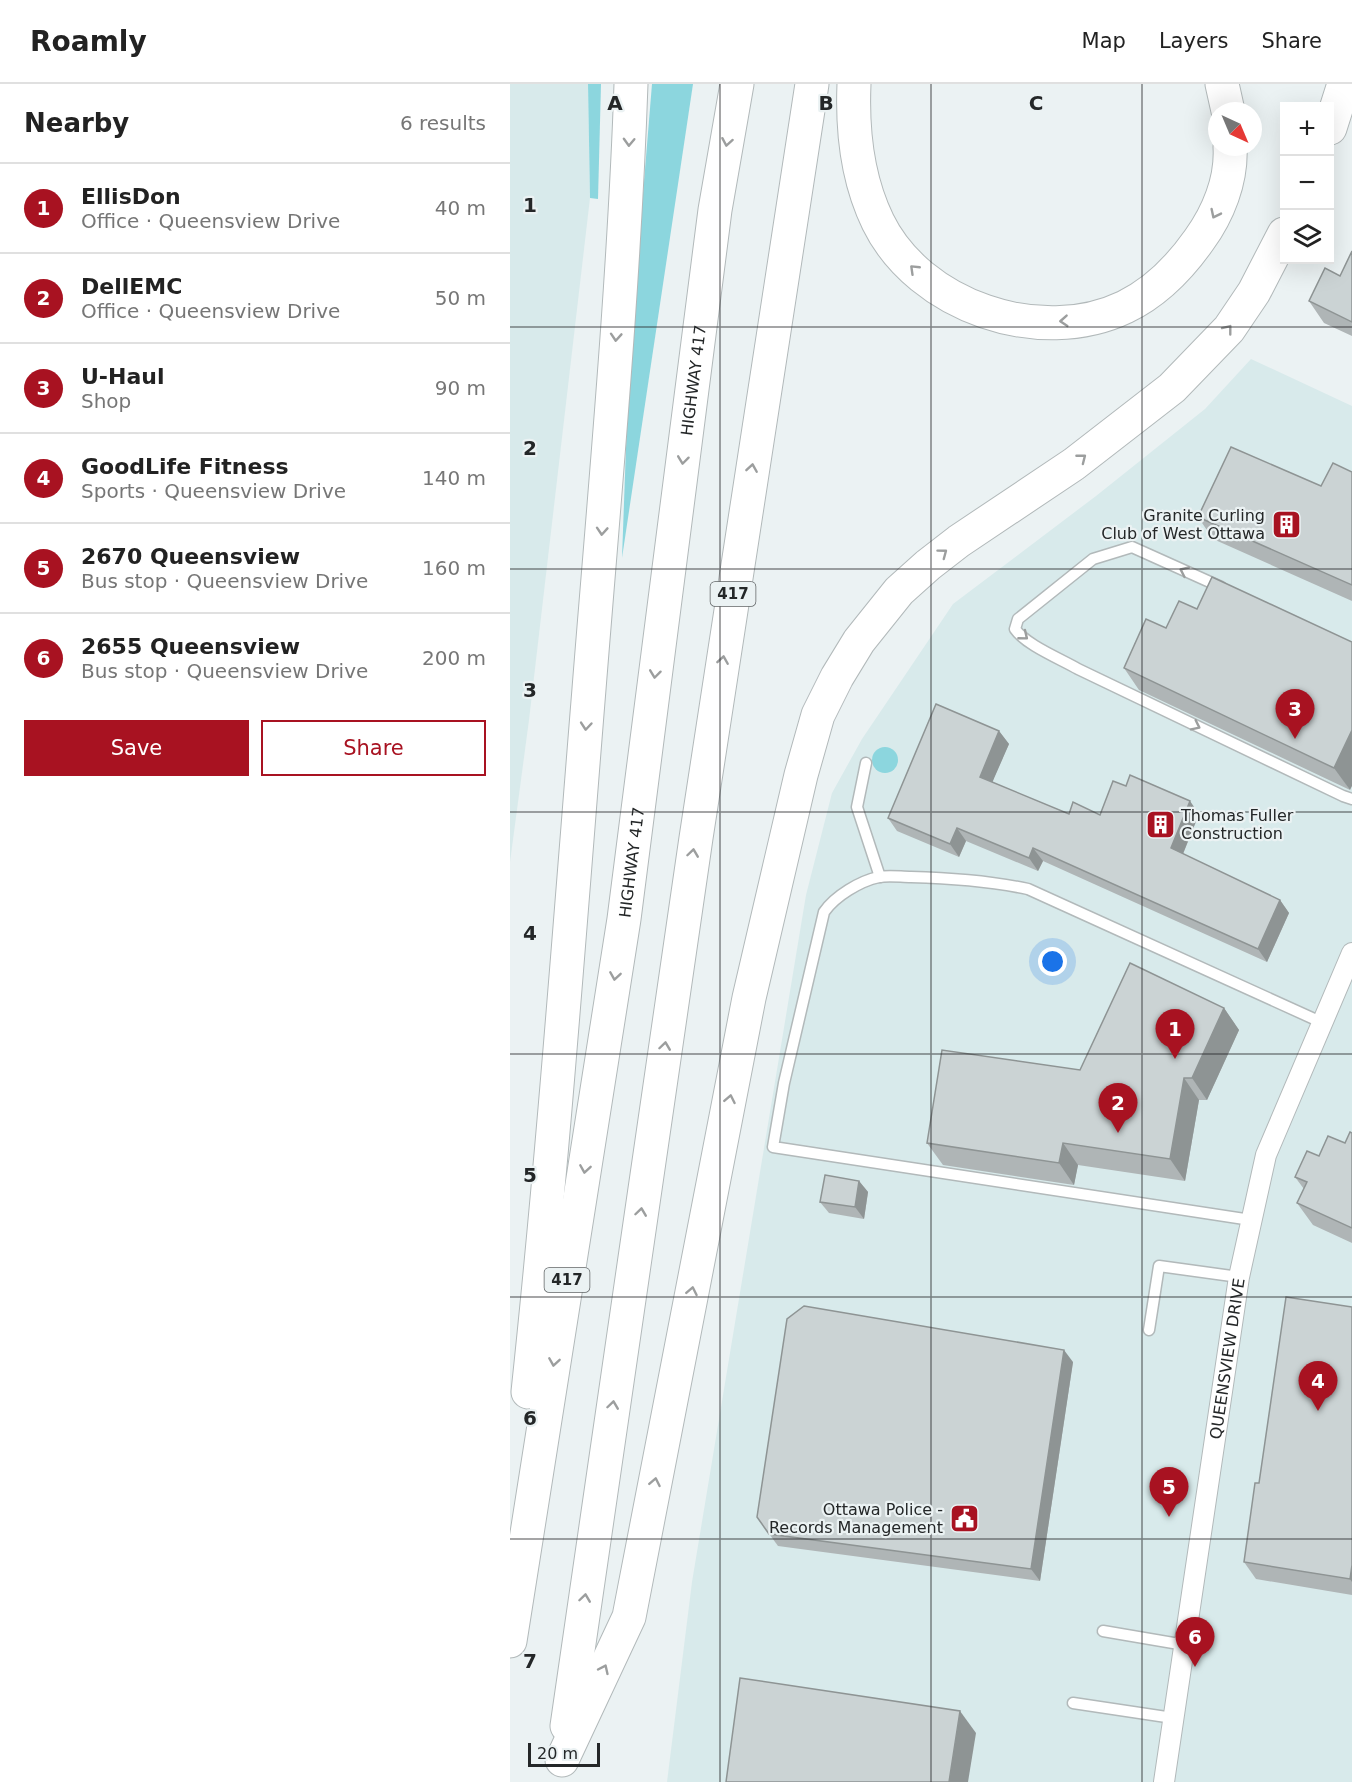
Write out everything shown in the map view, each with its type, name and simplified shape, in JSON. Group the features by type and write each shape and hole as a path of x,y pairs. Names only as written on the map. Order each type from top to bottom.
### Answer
{"highway":[{"path":"510,1622 510,1560 546,1221 598,580 628,174 631,84"},
{"name":"HIGHWAY 417","path":"510,1641 624,919 715,210 737,84"},
{"name":"417","path":"560,1771 694,850 812,84"},
{"path":"854,84 854,135 859,167 878,223 895,250 916,272 941,292 962,303 1002,316 1024,320 1065,322 1094,317 1125,307 1148,293 1168,277 1189,255 1207,230 1223,196 1231,156"},
{"path":"1222,84 1226,102"},
{"path":"1334,113 1344,84"},
{"path":"560,1771 629,1617 749,998 801,775 818,715 837,676 859,641 899,591 959,541 1074,465 1172,388 1228,329 1254,292 1280,242"}],"street":[{"name":"QUEENSVIEW DRIVE","path":"1164,1782 1239,1277 1251,1221 1266,1155 1352,953"}],"lane":[{"path":"1227,590 1132,547 1093,559 1018,619 1015,628 1018,633 1043,650 1078,669 1352,799"},
{"path":"866,763 858,807 880,877"},
{"path":"1251,1221 773,1147 784,1083 824,912 836,899 869,880 880,877 921,877 1000,884 1028,890 1323,1023"},
{"path":"1149,1330 1159,1266 1239,1277"},
{"path":"1102,1631 1185,1645"},
{"path":"1073,1703 1173,1718"}],"shaded area":[{"path":"510,84 588,84 590,198 529,720 510,862"},
{"path":"588,84 601,84 598,199 590,198"},
{"path":"652,84 693,84 622,558 629,365"},
{"path":"1251,359 1352,406 1352,1782 667,1782 692,1582 806,895 832,793 862,739 953,604 1096,496 1205,409"},
{"path":"885,747 894,751 898,760 894,769 885,773 876,769 872,760 876,751"}],"building":[{"path":"1352,251 1352,322 1309,301 1325,268 1340,276"},
{"name":"Granite Curling Club of West Ottawa","path":"1231,447 1321,486 1333,463 1352,472 1352,585 1198,517"},
{"path":"1212,577 1352,642 1352,730 1334,768 1124,668 1146,619 1166,628 1179,601 1197,609"},
{"path":"936,704 999,731 980,777 1069,814 1073,802 1100,815 1113,781 1126,786 1130,775 1190,801 1171,848 1280,900 1258,949 1033,848 1029,858 957,828 950,844 888,818"},
{"path":"1130,963 1224,1008 1192,1078 1184,1078 1170,1159 1063,1143 1059,1163 927,1143 942,1050 1080,1070"},
{"path":"1350,1132 1352,1133 1352,1228 1297,1203 1307,1182 1295,1177 1307,1151 1319,1156 1328,1136 1345,1143"},
{"path":"825,1175 859,1181 855,1207 820,1202"},
{"path":"1286,1297 1352,1307 1352,1565 1350,1579 1244,1562 1255,1483 1259,1483"},
{"path":"804,1306 1064,1350 1031,1569 769,1534 757,1517 787,1319"},
{"path":"740,1678 960,1711 949,1782 726,1782"}],"place":[{"name":"Granite Curling Club of West Ottawa","path":"1286,524"},
{"name":"U-Haul","path":"1295,739"},
{"name":"Thomas Fuller Construction","path":"1160,824"},
{"name":"EllisDon","path":"1175,1059"},
{"name":"DellEMC","path":"1118,1133"},
{"name":"GoodLife Fitness","path":"1318,1411"},
{"name":"2670 Queensview","path":"1169,1517"},
{"name":"Ottawa Police - Records Management","path":"964,1518"},
{"name":"2655 Queensview","path":"1195,1667"}]}
